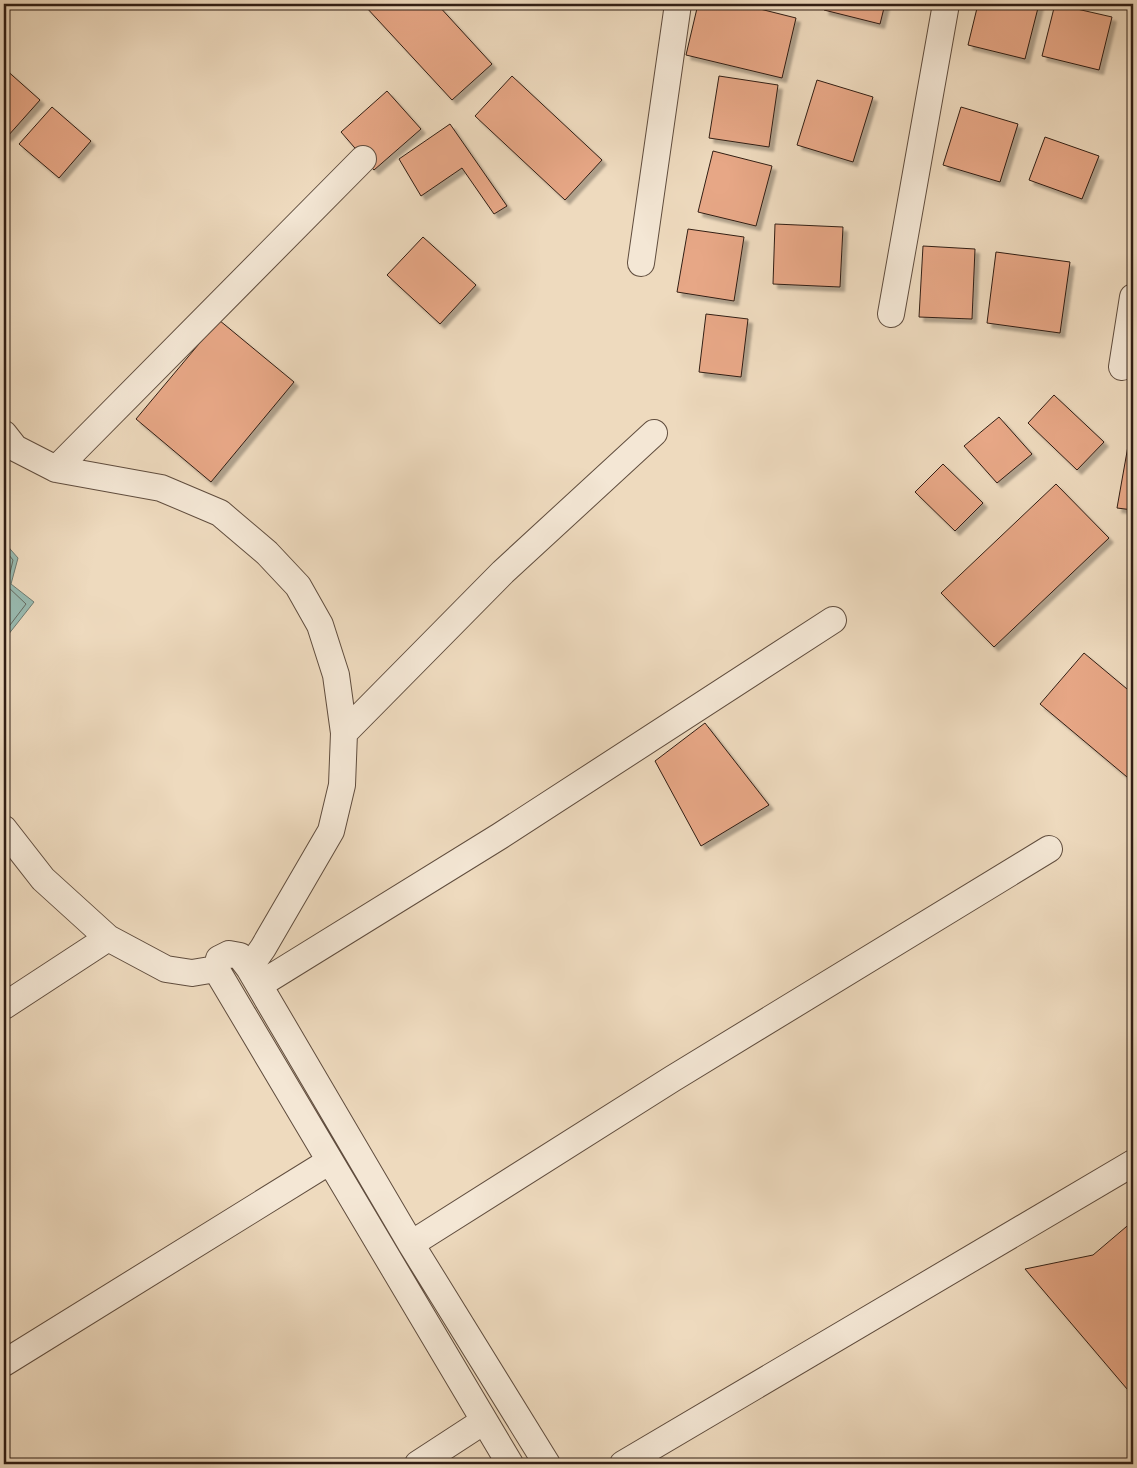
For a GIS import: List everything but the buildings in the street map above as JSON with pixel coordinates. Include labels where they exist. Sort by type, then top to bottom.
[{"type":"street","points":[[641,262],[678,4]]},
{"type":"street","points":[[891,314],[946,4]]},
{"type":"street","points":[[56,469],[363,159]]},
{"type":"street","points":[[1122,367],[1133,297]]},
{"type":"street","points":[[344,733],[503,572],[654,433]]},
{"type":"street","points":[[4,434],[15,448],[56,469],[161,488],[220,513],[267,553],[298,586],[320,625],[336,675],[344,733],[342,785],[331,830],[268,940],[254,977]]},
{"type":"street","points":[[254,977],[500,836],[833,620]]},
{"type":"street","points":[[4,829],[43,879],[108,938],[166,969],[192,973],[216,969]]},
{"type":"street","points":[[411,1244],[672,1079],[1049,849]]},
{"type":"street","points":[[4,1006],[108,938]]},
{"type":"street","points":[[510,1464],[216,969],[219,959],[229,954],[240,956],[254,977],[411,1244],[547,1464]]},
{"type":"street","points":[[4,1363],[330,1161]]},
{"type":"street","points":[[623,1464],[1133,1162]]},
{"type":"street","points":[[418,1464],[484,1421]]},
{"type":"water","points":[[4,542],[18,558],[11,584],[34,602],[4,640]]}]
